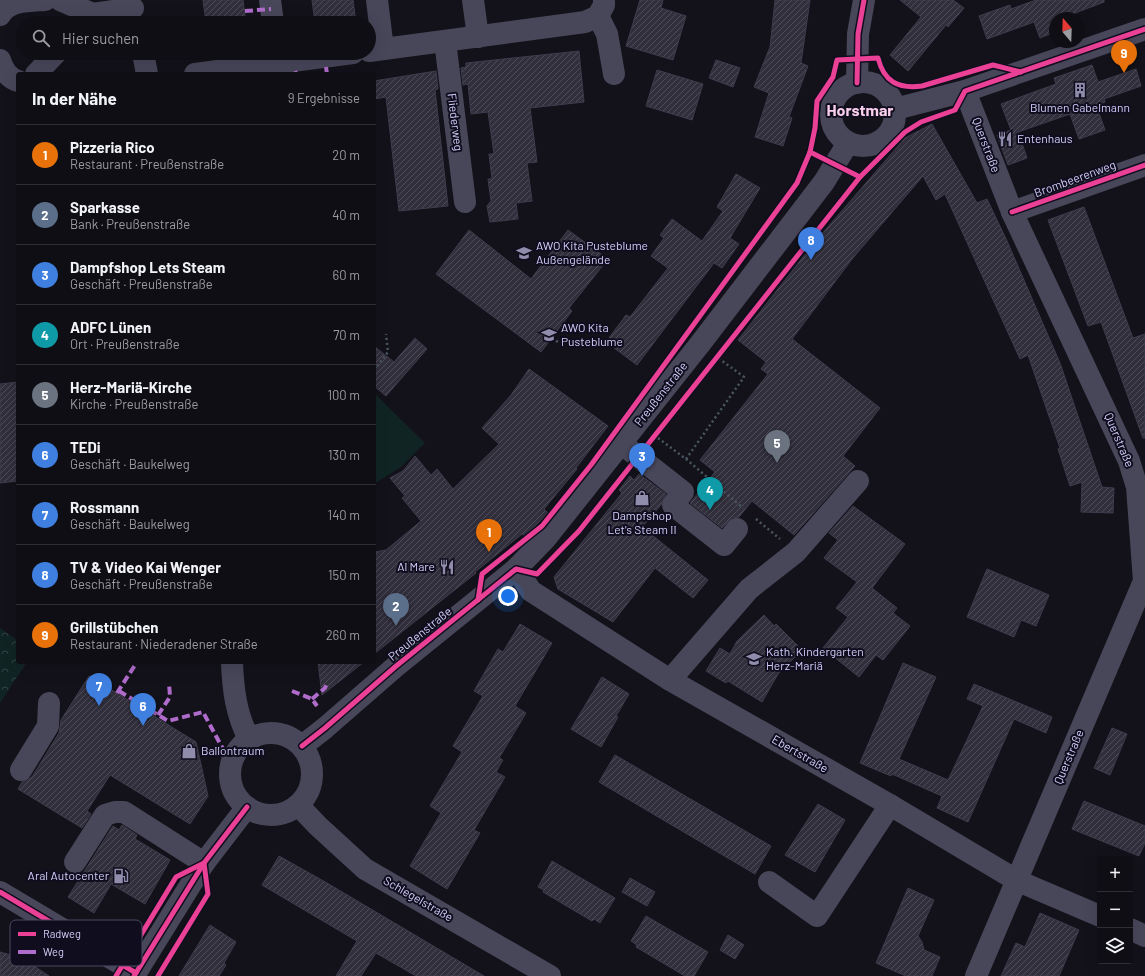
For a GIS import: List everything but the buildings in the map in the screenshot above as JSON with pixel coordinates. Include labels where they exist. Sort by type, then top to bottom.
[{"type":"street","points":[[1,9],[15,2],[45,0]]},
{"type":"street","points":[[60,0],[85,16]]},
{"type":"street","points":[[270,0],[272,16]]},
{"type":"street","points":[[377,0],[376,50],[585,22],[601,8],[608,34],[614,74]]},
{"type":"street","points":[[473,0],[478,37]]},
{"type":"street","points":[[856,83],[858,34],[864,0]]},
{"type":"street","points":[[100,16],[134,10]]},
{"type":"street","points":[[895,109],[965,91],[1145,29]]},
{"type":"street","name":"Fliederweg","points":[[445,41],[465,202]]},
{"type":"street","points":[[0,60],[3,70],[12,79],[16,80]]},
{"type":"street","points":[[38,72],[49,60]]},
{"type":"street","points":[[144,60],[147,72]]},
{"type":"street","points":[[209,72],[299,60]]},
{"type":"street","points":[[856,83],[873,84],[881,88],[888,94],[895,109],[895,121],[890,132],[882,141],[871,146],[859,147],[848,143],[839,136],[833,127],[830,116],[832,105],[837,94],[846,87],[856,83]]},
{"type":"street","name":"Querstraße","points":[[965,91],[1012,212],[1129,461],[1137,487],[1144,581],[1018,881],[976,976]]},
{"type":"street","name":"Preußenstraße","points":[[302,746],[395,667],[516,568],[561,520],[700,344],[824,182],[848,143]]},
{"type":"street","name":"Brombeerenweg","points":[[1012,212],[1145,165]]},
{"type":"street","points":[[622,444],[683,492],[673,505],[724,546],[743,521]]},
{"type":"street","points":[[670,680],[749,589],[796,552],[858,481]]},
{"type":"street","name":"Ebertstraße","points":[[516,568],[532,591],[670,680],[890,805],[1018,881],[1097,915]]},
{"type":"street","points":[[232,664],[237,712],[249,739]]},
{"type":"street","points":[[21,770],[48,726],[49,703]]},
{"type":"street","points":[[276,733],[290,737],[302,746],[309,756],[312,769],[312,782],[307,795],[298,805],[286,812],[273,815],[259,813],[247,807],[238,797],[232,786],[230,772],[236,754],[249,739],[262,734],[276,733]]},
{"type":"street","name":"Schlegelstraße","points":[[298,805],[318,826],[365,869],[550,976]]},
{"type":"street","points":[[769,882],[817,916],[890,805]]},
{"type":"street","points":[[142,963],[204,863],[247,807]]},
{"type":"street","points":[[75,862],[105,815],[115,812],[124,812],[204,863]]},
{"type":"street","points":[[0,892],[46,920]]},
{"type":"street","points":[[1133,930],[1145,936]]},
{"type":"street","points":[[122,966],[135,974]]},
{"type":"path","points":[[562,325],[568,330]]},
{"type":"path","points":[[376,367],[388,352],[386,334]]},
{"type":"path","points":[[552,338],[558,342]]},
{"type":"path","points":[[686,459],[744,377],[700,344]]},
{"type":"path","points":[[638,423],[686,459],[743,521]]},
{"type":"path","points":[[755,518],[796,552]]},
{"type":"green space","points":[[376,395],[425,443],[401,467],[376,483]]},
{"type":"green space","points":[[0,628],[16,640],[16,664],[26,664],[0,703]]},
{"type":"marked path","points":[[245,11],[271,9]]},
{"type":"marked path","points":[[326,67],[327,72]]},
{"type":"marked path","points":[[117,693],[136,664]]},
{"type":"marked path","points":[[158,715],[170,697],[169,683]]},
{"type":"marked path","points":[[312,699],[325,688],[327,683]]},
{"type":"marked path","points":[[119,691],[168,721],[203,712],[223,749]]},
{"type":"marked path","points":[[292,691],[312,699],[317,706]]},
{"type":"cycle path","points":[[857,83],[858,34],[864,0]]},
{"type":"cycle path","points":[[302,746],[395,667],[516,569],[537,574],[579,531],[860,177],[905,132],[921,122],[955,110],[965,91],[1145,29]]},
{"type":"cycle path","points":[[478,600],[482,574],[542,526],[591,465],[797,183],[810,152],[815,128],[817,101],[833,77],[837,60],[878,58],[884,73],[888,78],[899,85],[913,87],[922,86],[993,65],[1021,72]]},
{"type":"cycle path","points":[[810,152],[860,177]]},
{"type":"cycle path","points":[[1012,212],[1145,165]]},
{"type":"cycle path","points":[[142,963],[204,863],[247,807]]},
{"type":"cycle path","points":[[142,933],[176,877],[204,863]]},
{"type":"cycle path","points":[[158,976],[208,894],[204,863]]},
{"type":"cycle path","points":[[0,892],[47,920]]},
{"type":"cycle path","points":[[116,976],[122,966]]},
{"type":"cycle path","points":[[124,966],[136,973]]},
{"type":"cycle path","points":[[134,976],[140,966]]},
{"type":"place","name":"Grillstübchen","points":[[1124,73]]},
{"type":"place","name":"Blumen Gabelmann","points":[[1080,90]]},
{"type":"place","name":"Entenhaus","points":[[1005,139]]},
{"type":"place","name":"AWO Kita Pusteblume Außengelände","points":[[524,253]]},
{"type":"place","name":"TV & Video Kai Wenger","points":[[811,260]]},
{"type":"place","name":"AWO Kita Pusteblume","points":[[549,335]]},
{"type":"place","name":"Herz-Mariä-Kirche","points":[[777,463]]},
{"type":"place","name":"Dampfshop Lets Steam","points":[[642,476]]},
{"type":"place","name":"Dampfshop Let's Steam II","points":[[642,498]]},
{"type":"place","name":"ADFC Lünen","points":[[710,510]]},
{"type":"place","name":"Pizzeria Rico","points":[[489,552]]},
{"type":"place","name":"Al Mare","points":[[447,567]]},
{"type":"place","name":"Sparkasse","points":[[396,626]]},
{"type":"place","name":"Kath. Kindergarten Herz-Mariä","points":[[754,659]]},
{"type":"place","name":"Rossmann","points":[[99,706]]},
{"type":"place","name":"TEDi","points":[[143,726]]},
{"type":"place","name":"Ballontraum","points":[[189,751]]},
{"type":"place","name":"Aral Autocenter","points":[[121,876]]},
{"type":"district","name":"Horstmar","points":[[860,110]]}]
